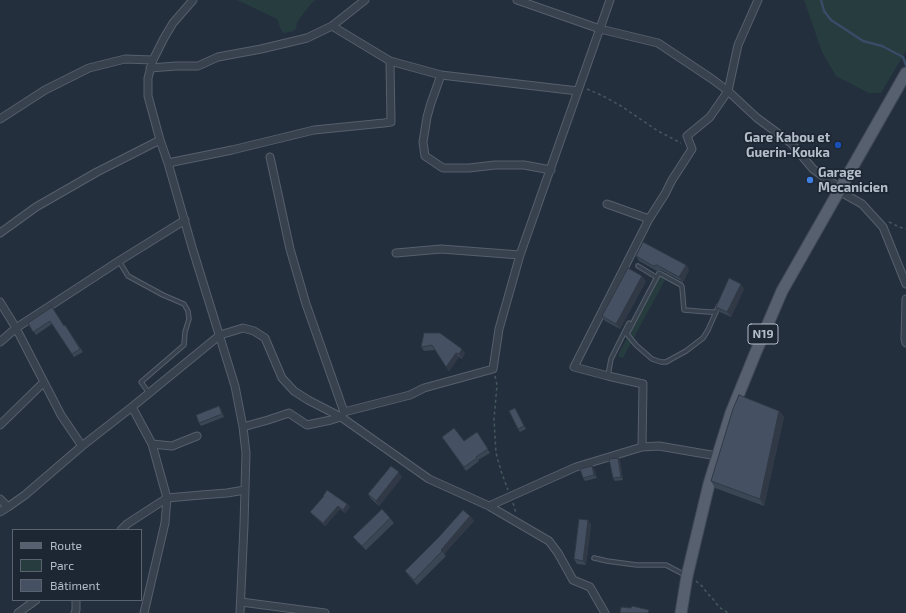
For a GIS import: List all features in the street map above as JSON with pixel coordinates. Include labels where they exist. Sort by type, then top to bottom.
[{"type":"main road","name":"N19","points":[[682,613],[687,576],[709,484],[731,413],[741,388],[782,291],[904,76]]},
{"type":"street","points":[[193,0],[173,23],[153,60],[148,78],[148,96],[192,247],[236,386],[246,453],[240,613]]},
{"type":"street","points":[[150,68],[198,66],[218,57],[261,50],[307,38],[332,26],[365,0]]},
{"type":"street","points":[[517,0],[600,29],[658,43],[712,79],[728,91],[757,118],[791,143],[813,169],[840,190],[862,204],[883,227],[906,284]]},
{"type":"street","points":[[243,427],[289,413],[307,426],[410,395],[424,388],[493,369],[499,329],[520,256],[610,0]]},
{"type":"street","points":[[642,447],[643,384],[574,367],[649,219],[692,149],[687,136],[710,117],[728,91],[738,45],[758,0]]},
{"type":"street","points":[[332,26],[390,61],[441,75],[579,89]]},
{"type":"street","points":[[0,119],[45,90],[89,68],[125,59],[153,60]]},
{"type":"street","points":[[168,163],[232,150],[314,130],[384,124],[391,122],[390,61]]},
{"type":"street","points":[[441,75],[427,117],[423,142],[425,156],[443,168],[524,165],[551,170]]},
{"type":"street","points":[[0,233],[36,207],[97,172],[160,140]]},
{"type":"street","points":[[270,157],[290,249],[306,304],[343,415]]},
{"type":"street","points":[[607,204],[649,219]]},
{"type":"street","points":[[0,342],[16,328],[185,220]]},
{"type":"street","points":[[396,253],[440,249],[520,256]]},
{"type":"street","points":[[906,299],[906,343]]},
{"type":"street","points":[[0,302],[16,328],[60,415],[82,446]]},
{"type":"street","points":[[0,512],[25,495],[82,446],[220,335],[243,328],[254,331],[265,338],[282,378],[294,391],[308,400],[343,415],[429,479],[489,506],[550,541],[573,580],[590,587],[605,613]]},
{"type":"street","points":[[0,425],[43,383]]},
{"type":"street","points":[[132,407],[152,444],[167,498],[165,523],[144,613]]},
{"type":"street","points":[[152,444],[172,446],[197,436]]},
{"type":"street","points":[[489,506],[576,467],[642,447],[659,446],[717,456]]},
{"type":"street","points":[[122,529],[127,524],[167,498],[245,490]]},
{"type":"street","points":[[0,499],[8,507]]},
{"type":"street","points":[[18,613],[35,601]]},
{"type":"street","points":[[75,613],[76,601]]},
{"type":"street","points":[[240,602],[325,613]]},
{"type":"lane","points":[[119,261],[128,276],[163,295],[184,304],[188,311],[189,319],[185,332],[184,345],[141,382],[149,393]]},
{"type":"lane","points":[[638,266],[656,277]]},
{"type":"lane","points":[[608,376],[611,359],[659,273],[681,285],[683,290],[684,310],[716,312]]},
{"type":"lane","points":[[625,333],[652,359],[666,362],[686,351],[703,338],[719,304]]},
{"type":"lane","points":[[625,333],[629,323]]},
{"type":"lane","points":[[594,558],[637,565],[666,565],[687,576]]},
{"type":"path","points":[[579,89],[603,96],[621,106],[658,131],[692,149]]},
{"type":"path","points":[[493,369],[497,384],[494,419],[496,453],[520,524]]},
{"type":"path","points":[[687,576],[703,587],[706,593],[719,607],[728,613]]},
{"type":"green space","points":[[237,0],[315,0],[297,22],[296,29],[283,33],[277,19]]},
{"type":"green space","points":[[804,0],[906,0],[906,51],[881,93],[869,93],[836,76],[822,52]]},
{"type":"green space","points":[[659,276],[666,278],[623,358],[619,357],[618,355]]},
{"type":"building","points":[[643,242],[686,265],[679,277],[657,265],[653,266],[636,256]]},
{"type":"building","points":[[628,268],[642,276],[616,324],[602,316]]},
{"type":"building","points":[[729,278],[741,284],[727,312],[716,307]]},
{"type":"building","points":[[52,307],[80,349],[72,354],[50,321],[33,332],[28,323]]},
{"type":"building","points":[[424,333],[440,333],[462,349],[459,354],[456,353],[446,367],[432,345],[421,347]]},
{"type":"building","points":[[739,395],[779,411],[760,499],[711,481],[733,409]]},
{"type":"building","points":[[219,406],[222,414],[199,423],[196,415]]},
{"type":"building","points":[[515,408],[524,426],[518,429],[509,411]]},
{"type":"building","points":[[454,428],[464,441],[477,432],[488,449],[464,467],[442,437]]},
{"type":"building","points":[[618,458],[621,477],[613,478],[609,459]]},
{"type":"building","points":[[391,466],[399,472],[376,501],[368,494]]},
{"type":"building","points":[[592,466],[594,475],[583,478],[580,469]]},
{"type":"building","points":[[327,490],[347,504],[343,510],[338,506],[323,523],[310,512],[324,496]]},
{"type":"building","points":[[382,509],[390,518],[362,546],[353,537]]},
{"type":"building","points":[[463,510],[470,516],[441,550],[442,551],[414,580],[405,571]]},
{"type":"building","points":[[579,519],[588,520],[583,561],[574,559]]},
{"type":"building","points":[[632,606],[649,610],[648,613],[620,613],[621,607],[631,608]]},
{"type":"waterway","points":[[821,0],[824,11],[831,20],[863,41],[882,46],[903,57],[906,65]]},
{"type":"place","name":"Gare Kabou et Guerin-Kouka","points":[[838,145]]},
{"type":"place","name":"Garage Mecanicien","points":[[810,180]]}]
